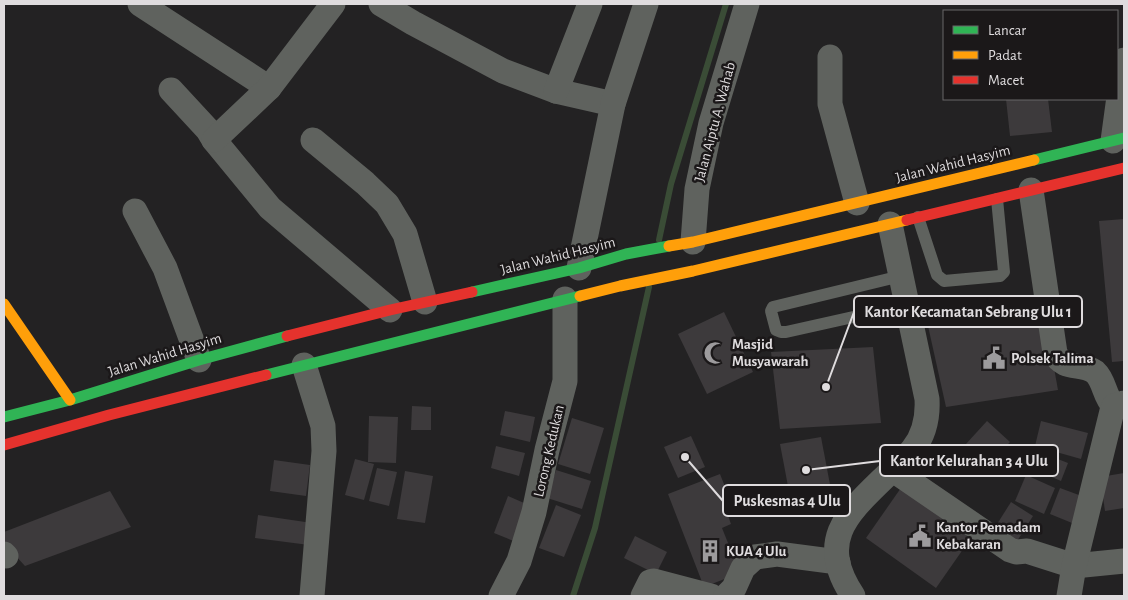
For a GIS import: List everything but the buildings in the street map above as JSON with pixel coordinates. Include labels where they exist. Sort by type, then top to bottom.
[{"type":"main road","name":"Jalan Wahid Hasyim","points":[[4,417],[70,400],[199,360],[390,310],[580,268],[626,254],[690,242],[1118,140]]},
{"type":"main road","points":[[4,445],[109,415],[620,286],[693,271],[1124,168]]},
{"type":"main road","points":[[4,304],[70,400]]},
{"type":"street","points":[[140,4],[269,88]]},
{"type":"street","points":[[214,140],[269,88],[334,4]]},
{"type":"street","points":[[381,4],[413,24],[503,71],[556,91],[614,104]]},
{"type":"street","points":[[556,91],[590,4]]},
{"type":"street","points":[[580,268],[614,104],[646,4]]},
{"type":"street","name":"Jalan Aiptu A. Wahab","points":[[690,242],[697,189],[711,123],[747,4]]},
{"type":"street","points":[[830,57],[830,104],[857,202]]},
{"type":"street","points":[[1118,140],[1124,60]]},
{"type":"street","points":[[170,90],[208,130],[214,140],[270,208],[390,310]]},
{"type":"street","points":[[313,140],[387,204],[405,234],[425,302]]},
{"type":"street","points":[[1031,190],[1055,353],[1062,362],[1095,372],[1104,386],[1110,403],[1119,405],[1074,566],[1069,596]]},
{"type":"street","points":[[135,212],[165,268],[199,360]]},
{"type":"street","points":[[853,596],[847,588],[838,567],[836,549],[838,534],[857,505],[913,450],[922,436],[928,408],[890,224]]},
{"type":"street","name":"Lorong Kedukan","points":[[501,596],[519,561],[534,512],[547,450],[566,381],[565,300]]},
{"type":"street","points":[[304,365],[323,426],[324,451],[312,596]]},
{"type":"street","points":[[893,470],[1010,550],[1016,552],[1027,551],[1074,566],[1124,561]]},
{"type":"street","points":[[726,596],[734,588],[742,568],[755,557],[777,554],[838,562]]},
{"type":"street","points":[[643,596],[650,582],[654,581],[711,596]]},
{"type":"lane","points":[[918,217],[940,279],[944,281],[1000,276],[1004,272],[997,199]]},
{"type":"lane","points":[[901,276],[773,307],[771,311],[776,330],[786,332],[907,305]]},
{"type":"waterway","points":[[659,240],[671,184],[726,4]]},
{"type":"waterway","points":[[573,596],[595,528],[649,287]]},
{"type":"traffic: fast","points":[[1034,160],[1124,138]]},
{"type":"traffic: fast","points":[[472,292],[579,268],[626,254],[669,246]]},
{"type":"traffic: fast","points":[[266,375],[580,296]]},
{"type":"traffic: fast","points":[[4,417],[70,400],[199,360],[287,336]]},
{"type":"traffic: slow","points":[[669,246],[693,242],[1034,160]]},
{"type":"traffic: slow","points":[[580,296],[907,220]]},
{"type":"traffic: slow","points":[[4,304],[70,400]]},
{"type":"traffic: jam","points":[[907,220],[1124,168]]},
{"type":"traffic: jam","points":[[287,336],[472,292]]},
{"type":"traffic: jam","points":[[4,445],[109,415],[266,375]]},
{"type":"place","name":"Masjid Musyawarah","points":[[715,353]]},
{"type":"place","name":"Polsek Talima","points":[[994,358]]},
{"type":"place","name":"Kantor Kecamatan Sebrang Ulu 1","points":[[826,387]]},
{"type":"place","name":"Puskesmas 4 Ulu","points":[[685,457]]},
{"type":"place","name":"Kantor Kelurahan 3 4 Ulu","points":[[806,470]]},
{"type":"place","name":"Kantor Pemadam Kebakaran","points":[[920,536]]},
{"type":"place","name":"KUA 4 Ulu","points":[[710,551]]}]
